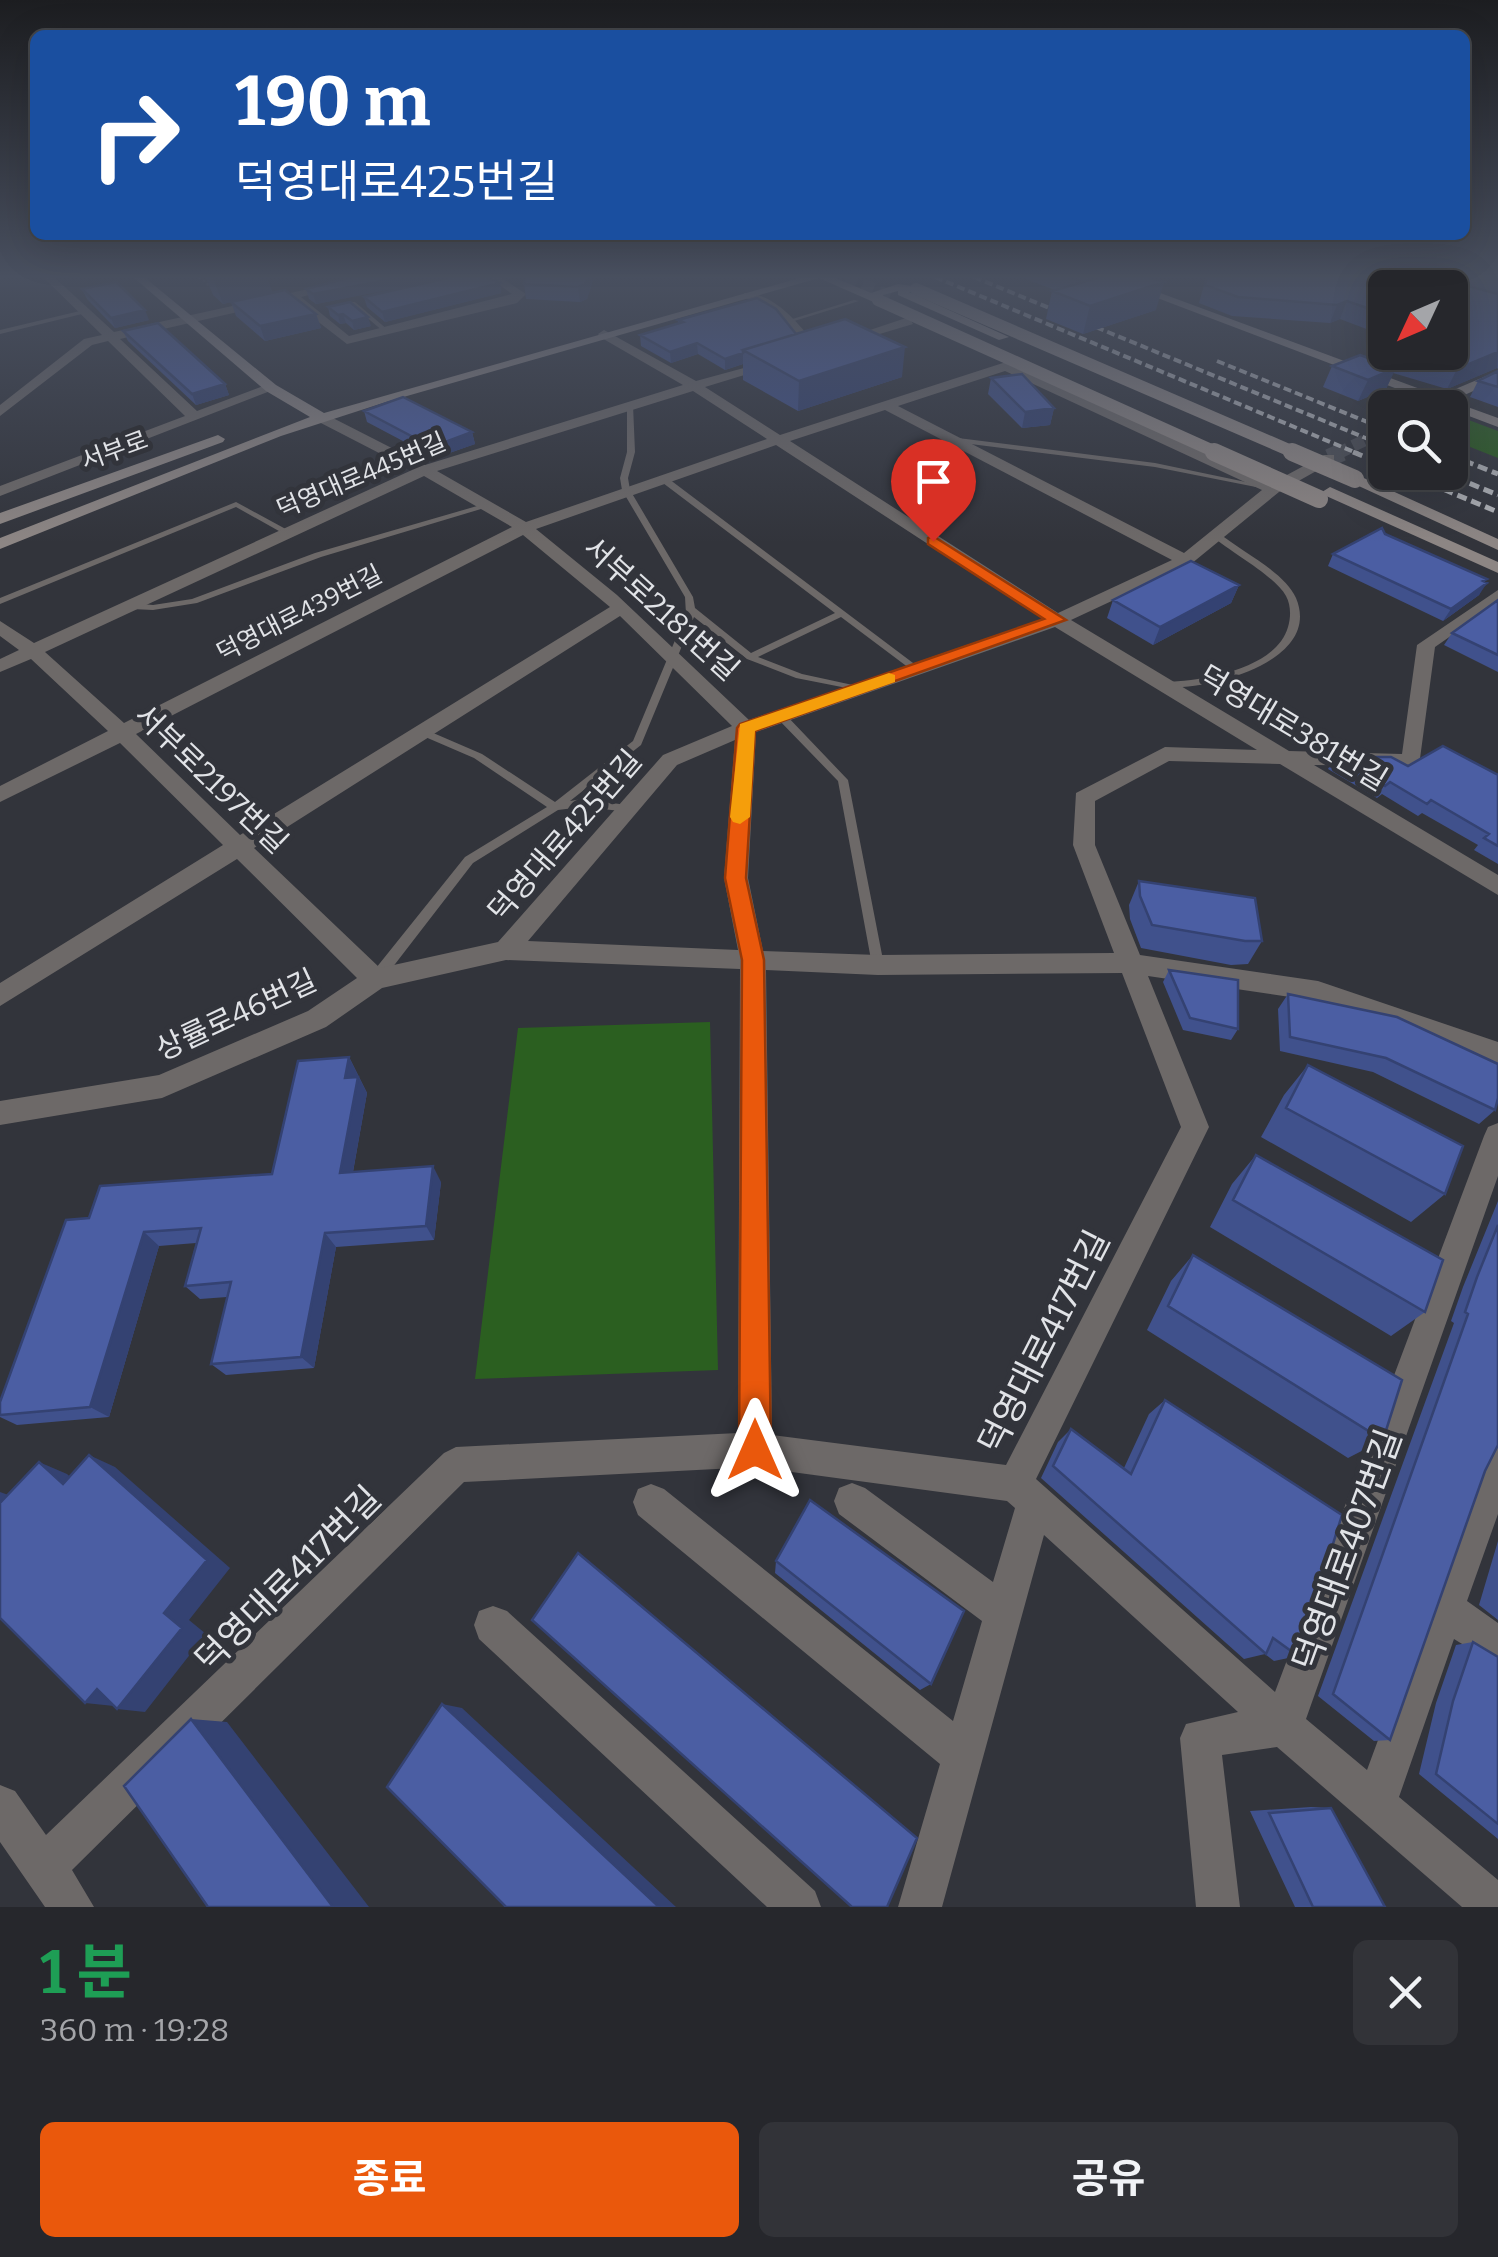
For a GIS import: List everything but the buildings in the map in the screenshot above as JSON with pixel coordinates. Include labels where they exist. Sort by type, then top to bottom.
[{"type":"street","points":[[0,412],[58,366]]},
{"type":"street","points":[[141,366],[194,416]]},
{"type":"street","points":[[245,366],[270,388],[313,413]]},
{"type":"street","name":"서부로","points":[[0,519],[313,413],[486,366]]},
{"type":"street","name":"덕영대로381번길","points":[[660,366],[1057,620],[1498,886]]},
{"type":"street","name":"덕영대로445번길","points":[[0,666],[426,470],[758,366]]},
{"type":"street","name":"덕영대로439번길","points":[[0,795],[524,528],[626,490],[1006,366],[1273,488]]},
{"type":"street","points":[[1058,366],[1337,489],[1470,532],[1498,545]]},
{"type":"street","points":[[1059,366],[1337,489]]},
{"type":"street","points":[[1059,366],[1337,489],[1498,568]]},
{"type":"street","points":[[1340,366],[1399,390]]},
{"type":"street","points":[[1464,390],[1498,375]]},
{"type":"street","name":"서부로","points":[[0,544],[378,383]]},
{"type":"street","points":[[0,491],[270,388]]},
{"type":"street","points":[[884,404],[1185,560]]},
{"type":"street","name":"서부로2181번길","points":[[313,413],[426,470],[524,528],[620,608],[746,728]]},
{"type":"street","points":[[1468,414],[1498,423]]},
{"type":"street","name":"덕영대로425번길","points":[[375,978],[506,950],[670,760],[746,728],[1057,620],[1185,560],[1273,488],[1329,458]]},
{"type":"street","points":[[1386,538],[1486,585]]},
{"type":"street","name":"덕영대로417번길","points":[[44,1867],[456,1465],[755,1450],[1025,1493],[1195,1128],[1084,846],[1084,798],[1165,754],[1412,762],[1426,645],[1486,585]]},
{"type":"street","points":[[0,996],[620,608]]},
{"type":"street","name":"서부로2197번길","points":[[0,627],[33,651],[120,731],[375,978]]},
{"type":"street","points":[[746,728],[736,878],[753,960],[755,1450]]},
{"type":"street","points":[[506,950],[878,965],[1130,962],[1318,991],[1498,1054]]},
{"type":"street","name":"상률로46번길","points":[[0,1113],[162,1086],[317,1019],[375,978]]},
{"type":"street","name":"덕영대로407번길","points":[[1283,1726],[1498,1136]]},
{"type":"street","points":[[1376,1805],[1498,1464]]},
{"type":"street","points":[[920,1907],[1004,1613],[1025,1493]]},
{"type":"street","points":[[1025,1493],[1283,1726],[1496,1907]]},
{"type":"street","points":[[852,1501],[1004,1613]]},
{"type":"street","points":[[651,1502],[963,1756]]},
{"type":"street","points":[[1446,1609],[1498,1646]]},
{"type":"street","points":[[493,1624],[799,1907]]},
{"type":"street","points":[[1218,1907],[1200,1738],[1283,1726]]},
{"type":"street","points":[[0,1806],[72,1907]]},
{"type":"lane","points":[[375,978],[470,860],[555,807],[637,743],[690,609],[689,597],[626,490],[624,478],[632,452],[630,405]]},
{"type":"lane","points":[[950,439],[1155,465],[1273,488]]},
{"type":"lane","points":[[662,478],[916,669]]},
{"type":"lane","points":[[0,601],[236,504],[289,533]]},
{"type":"lane","points":[[132,606],[151,609],[193,601],[312,557],[487,506]]},
{"type":"lane","points":[[1164,684],[1178,685],[1250,669],[1281,648],[1293,634],[1295,615],[1290,593],[1216,535]]},
{"type":"lane","points":[[690,609],[750,657],[799,676],[859,689]]},
{"type":"lane","points":[[750,657],[842,613]]},
{"type":"lane","points":[[781,716],[843,780],[878,965]]},
{"type":"lane","points":[[420,732],[478,756],[555,807],[582,803],[627,810]]},
{"type":"green space","points":[[1468,420],[1498,431],[1498,458],[1468,446]]},
{"type":"green space","points":[[710,1022],[718,1370],[475,1379],[518,1028]]},
{"type":"tunnel","points":[[1337,454],[1368,438]]},
{"type":"tunnel","points":[[1329,458],[1342,452]]},
{"type":"railway","points":[[1148,366],[1359,454]]},
{"type":"railway","points":[[1190,366],[1368,439]]},
{"type":"railway","points":[[1229,366],[1368,422]]},
{"type":"railway","points":[[1353,452],[1368,458]]},
{"type":"railway","points":[[1468,462],[1498,474]]},
{"type":"railway","points":[[1468,483],[1498,495]]},
{"type":"railway","points":[[1445,490],[1498,512]]},
{"type":"slow traffic","points":[[740,817],[746,728],[889,679]]},
{"type":"route","points":[[755,1450],[753,960],[736,878],[746,728],[1057,620],[933,541]]}]
